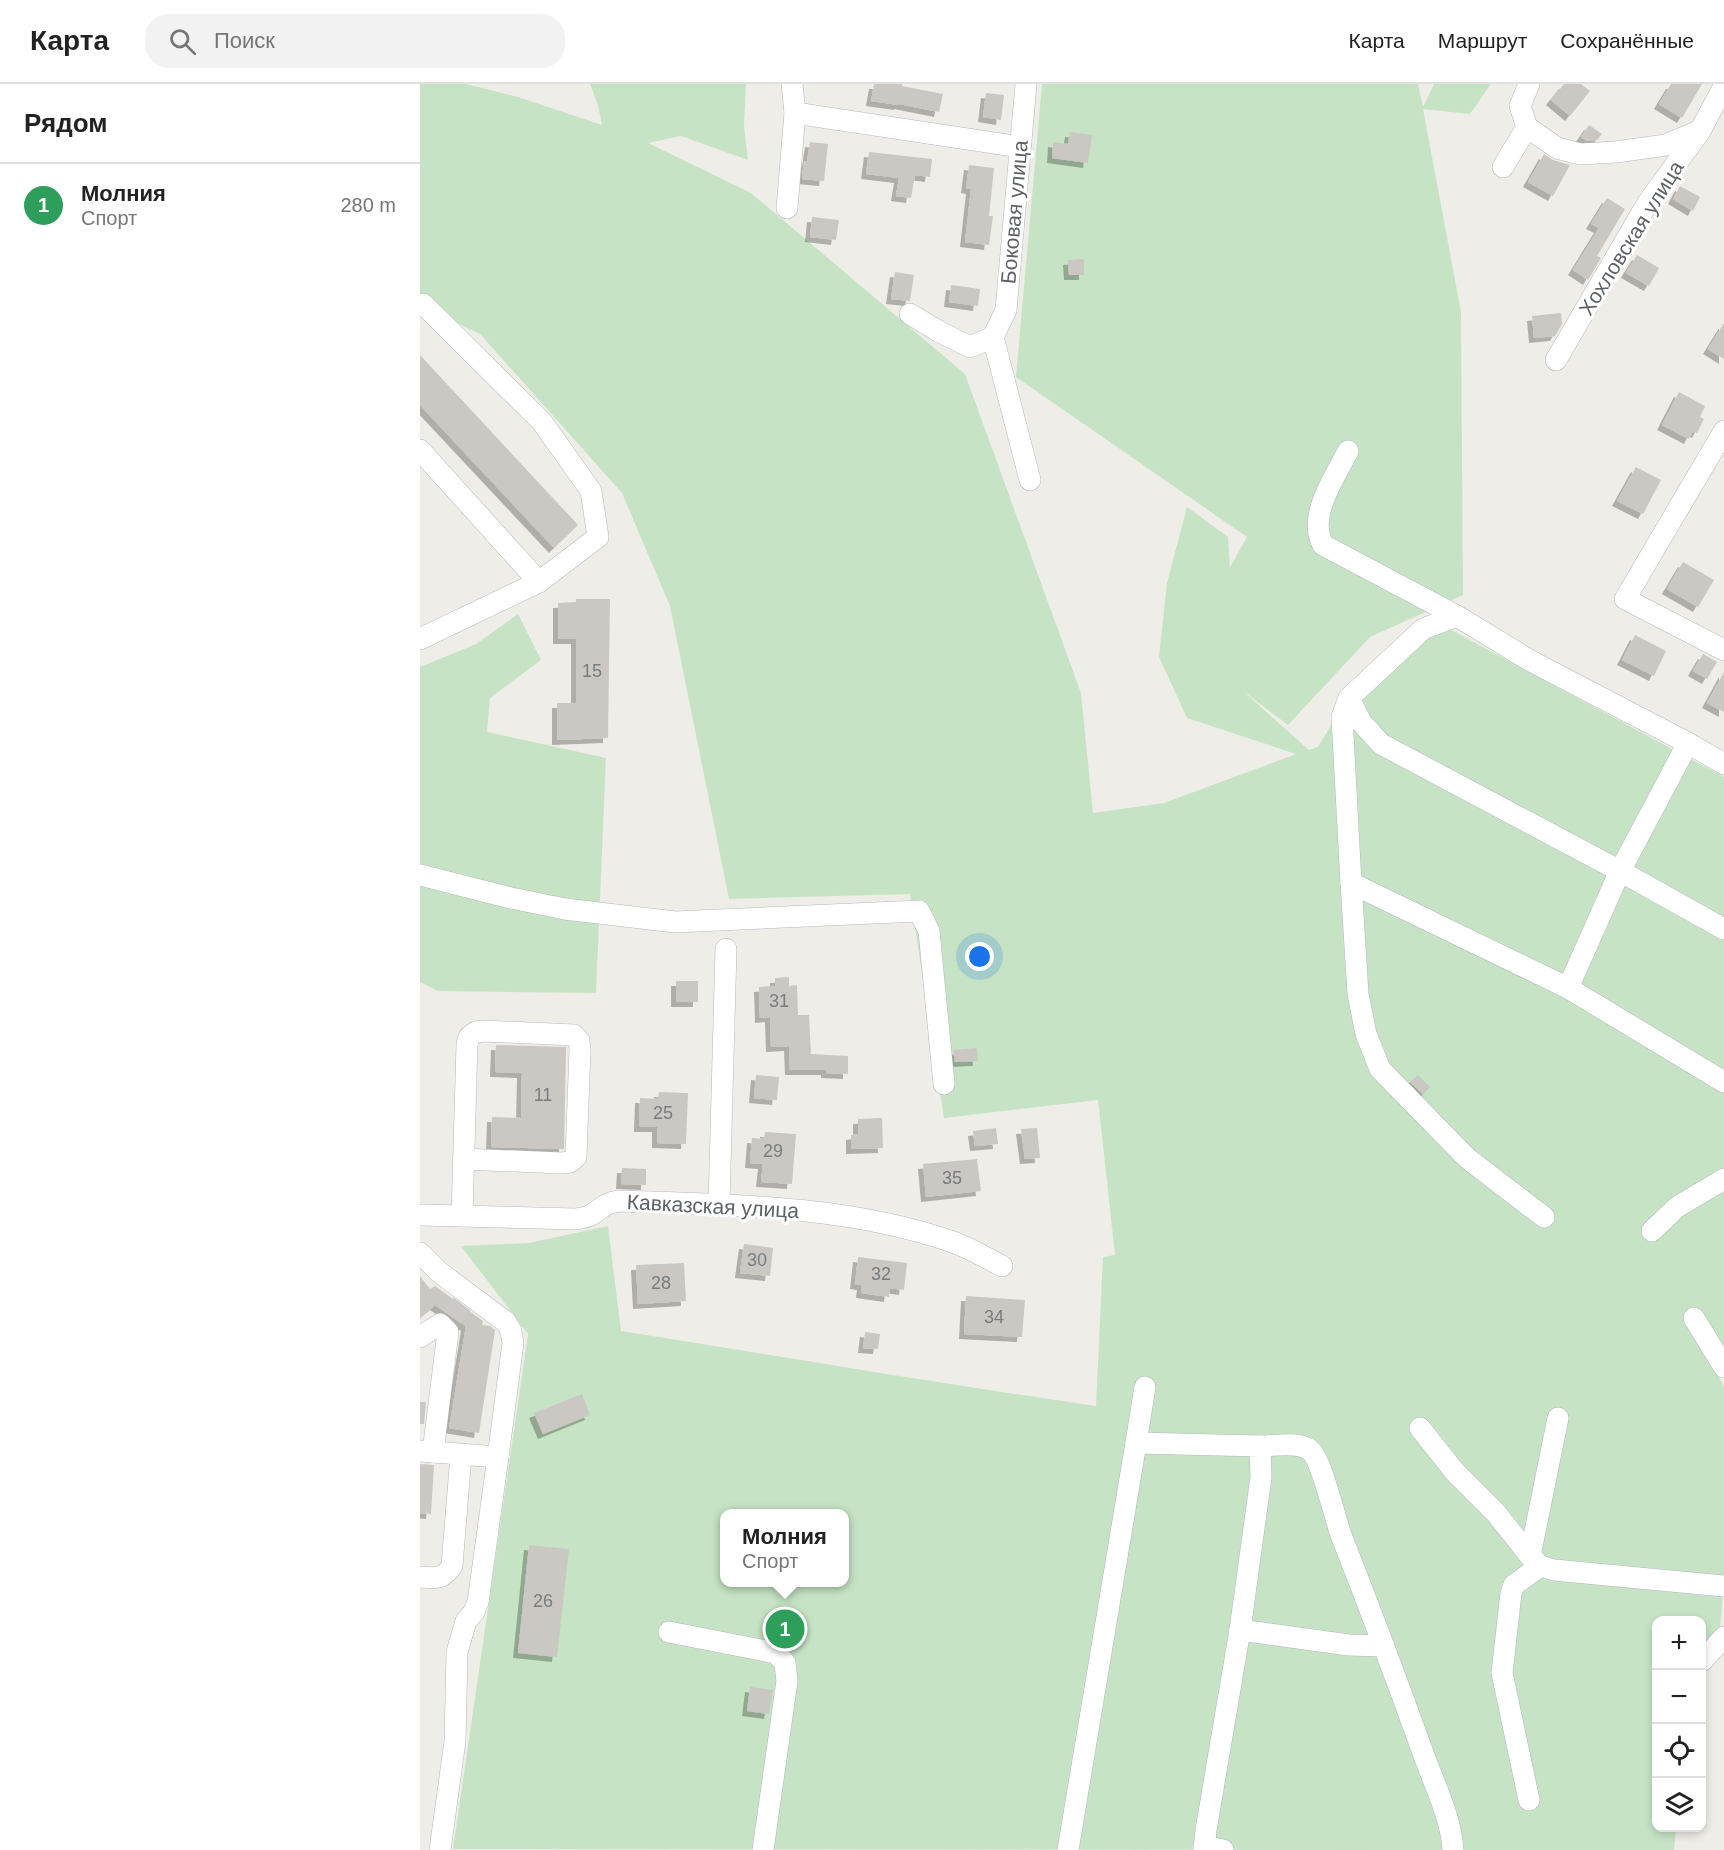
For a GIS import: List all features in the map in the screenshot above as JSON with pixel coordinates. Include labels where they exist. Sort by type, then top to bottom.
[{"type":"street","points":[[787,208],[795,113],[792,84]]},
{"type":"street","name":"Боковая улица","points":[[993,337],[1006,310],[1026,84]]},
{"type":"street","points":[[1529,84],[1520,106],[1527,127],[1557,148],[1580,154],[1616,152],[1666,145],[1700,130]]},
{"type":"street","name":"Хохловская улица","points":[[1556,360],[1647,204],[1700,130],[1724,86]]},
{"type":"street","points":[[795,113],[1020,147]]},
{"type":"street","points":[[1503,167],[1527,127]]},
{"type":"street","points":[[420,639],[539,582],[598,537],[591,491],[542,422],[423,304]]},
{"type":"street","points":[[910,314],[970,347],[993,337],[1030,480]]},
{"type":"street","points":[[1724,431],[1625,599],[1724,650]]},
{"type":"street","points":[[420,450],[539,582]]},
{"type":"street","points":[[1348,451],[1319,510],[1317,528],[1323,545],[1457,616],[1529,660],[1724,764]]},
{"type":"street","points":[[1457,616],[1423,629],[1349,698],[1342,717],[1358,994],[1366,1034],[1380,1069],[1467,1158],[1544,1216]]},
{"type":"street","points":[[1349,698],[1361,722],[1381,744],[1724,929]]},
{"type":"street","points":[[1568,988],[1620,871],[1688,743]]},
{"type":"street","points":[[420,874],[511,898],[565,909],[675,922],[919,911],[929,931],[944,1084]]},
{"type":"street","points":[[1352,883],[1568,988],[1724,1082]]},
{"type":"street","points":[[719,1204],[726,949]]},
{"type":"street","points":[[462,1216],[467,1044],[469,1037],[476,1032],[483,1031],[574,1035],[579,1041],[580,1049],[576,1157],[570,1162],[562,1163],[464,1159]]},
{"type":"street","points":[[1652,1231],[1677,1207],[1724,1179]]},
{"type":"street","name":"Кавказская улица","points":[[420,1215],[575,1219],[590,1216],[601,1206],[619,1201],[719,1204],[845,1215],[898,1226],[955,1243],[1002,1266]]},
{"type":"street","points":[[420,1253],[439,1272],[457,1311],[448,1335],[426,1452],[498,1457]]},
{"type":"street","points":[[420,1337],[437,1324],[442,1324],[457,1311]]},
{"type":"street","points":[[440,1850],[455,1741],[457,1652],[466,1622],[478,1602],[513,1343],[511,1331],[506,1322],[457,1311]]},
{"type":"street","points":[[1694,1317],[1724,1367]]},
{"type":"street","points":[[1068,1850],[1145,1388]]},
{"type":"street","points":[[1529,1800],[1502,1673],[1511,1593],[1514,1585],[1535,1561],[1557,1418]]},
{"type":"street","points":[[1420,1428],[1455,1472],[1496,1513],[1535,1561],[1554,1570],[1724,1586]]},
{"type":"street","points":[[1136,1443],[1299,1445],[1310,1450],[1319,1462],[1334,1517],[1442,1806],[1452,1838],[1453,1850]]},
{"type":"street","points":[[1211,1849],[1206,1830],[1240,1630],[1261,1477],[1260,1446]]},
{"type":"street","points":[[420,1577],[438,1578],[446,1574],[452,1566],[461,1455]]},
{"type":"street","points":[[1240,1630],[1349,1645],[1384,1646]]},
{"type":"street","points":[[669,1632],[776,1653],[785,1663],[787,1681],[763,1850]]},
{"type":"street","points":[[1706,1656],[1724,1637]]},
{"type":"green space","points":[[420,84],[466,84],[518,97],[602,125],[590,84],[746,84],[744,126],[748,160],[681,136],[648,143],[751,193],[965,374],[1081,693],[1093,813],[1164,803],[1296,754],[1187,718],[1159,657],[1167,583],[1187,507],[1228,537],[1230,567],[1247,537],[1016,377],[1042,84],[1418,84],[1423,107],[1434,84],[1491,84],[1470,114],[1423,109],[1461,312],[1463,595],[1370,637],[1288,725],[1243,691],[1309,750],[1318,747],[1344,704],[1440,624],[1724,777],[1724,1371],[1718,1375],[1724,1387],[1724,1579],[1720,1628],[1706,1647],[1706,1616],[1652,1616],[1652,1832],[1676,1832],[1674,1850],[453,1849],[528,1334],[461,1246],[529,1243],[608,1226],[621,1331],[1096,1406],[1103,1257],[1115,1255],[1098,1100],[944,1118],[910,894],[729,899],[670,606],[622,493],[480,334],[420,306]]},
{"type":"green space","points":[[518,614],[541,660],[490,698],[487,732],[606,758],[596,993],[438,991],[420,982],[420,667],[476,644]]},
{"type":"building","points":[[874,84],[902,84],[902,86],[943,94],[939,112],[871,101]]},
{"type":"building","points":[[1564,84],[1581,84],[1590,91],[1570,116],[1551,100]]},
{"type":"building","points":[[1671,84],[1702,84],[1682,118],[1659,104]]},
{"type":"building","points":[[986,93],[1004,95],[1001,120],[983,117]]},
{"type":"building","points":[[1589,125],[1602,134],[1597,140],[1587,141],[1581,137]]},
{"type":"building","points":[[1070,132],[1092,135],[1088,163],[1052,158],[1053,142],[1068,144]]},
{"type":"building","points":[[810,142],[828,144],[824,181],[802,179],[804,161],[807,162]]},
{"type":"building","points":[[869,152],[932,159],[930,177],[915,175],[911,198],[896,196],[899,178],[866,174]]},
{"type":"building","points":[[1544,154],[1553,160],[1570,165],[1553,196],[1528,182]]},
{"type":"building","points":[[969,165],[994,168],[989,216],[993,216],[989,245],[965,242],[971,189],[966,188]]},
{"type":"building","points":[[1680,186],[1700,197],[1693,211],[1673,199]]},
{"type":"building","points":[[1607,198],[1625,209],[1597,256],[1601,258],[1588,280],[1573,270],[1599,228],[1591,224]]},
{"type":"building","points":[[812,217],[839,220],[836,240],[810,237]]},
{"type":"building","points":[[1637,255],[1659,268],[1649,286],[1626,273]]},
{"type":"building","points":[[1084,259],[1084,275],[1069,275],[1068,260]]},
{"type":"building","points":[[895,272],[914,275],[910,301],[891,299]]},
{"type":"building","points":[[951,285],[980,289],[978,306],[949,302]]},
{"type":"building","points":[[1561,313],[1562,324],[1555,336],[1534,338],[1532,316]]},
{"type":"building","points":[[1724,323],[1724,359],[1708,349]]},
{"type":"building","points":[[420,355],[578,525],[554,548],[420,405]]},
{"type":"building","points":[[1679,392],[1705,406],[1700,417],[1704,419],[1697,433],[1693,431],[1689,439],[1662,425]]},
{"type":"building","points":[[1636,467],[1661,480],[1643,514],[1617,501]]},
{"type":"building","points":[[1683,562],[1714,580],[1698,607],[1667,589]]},
{"type":"building","points":[[576,599],[610,599],[608,738],[557,740],[557,703],[576,703],[576,639],[558,639],[558,603],[576,602]]},
{"type":"building","points":[[1635,635],[1666,651],[1654,676],[1622,660]]},
{"type":"building","points":[[1703,654],[1717,662],[1707,679],[1693,671]]},
{"type":"building","points":[[1724,672],[1724,712],[1707,703]]},
{"type":"building","points":[[789,977],[789,986],[797,985],[798,1015],[809,1015],[811,1054],[848,1056],[848,1074],[826,1073],[826,1070],[790,1070],[789,1046],[771,1047],[770,1017],[760,1018],[759,987],[775,986],[775,978]]},
{"type":"building","points":[[676,981],[698,981],[698,1002],[676,1002]]},
{"type":"building","points":[[496,1045],[566,1047],[564,1149],[491,1147],[492,1117],[521,1118],[522,1073],[495,1072]]},
{"type":"building","points":[[977,1048],[978,1061],[955,1062],[953,1050]]},
{"type":"building","points":[[756,1075],[779,1077],[777,1100],[754,1098]]},
{"type":"building","points":[[1418,1075],[1430,1087],[1423,1095],[1410,1082]]},
{"type":"building","points":[[659,1092],[688,1093],[686,1144],[657,1143],[657,1127],[639,1127],[640,1098],[658,1099]]},
{"type":"building","points":[[882,1118],[883,1148],[851,1149],[851,1135],[858,1134],[858,1119]]},
{"type":"building","points":[[996,1128],[998,1144],[975,1146],[973,1131]]},
{"type":"building","points":[[1037,1128],[1040,1158],[1025,1159],[1021,1129]]},
{"type":"building","points":[[765,1132],[796,1134],[792,1184],[761,1182],[763,1164],[750,1163],[752,1138],[764,1139]]},
{"type":"building","points":[[977,1159],[981,1191],[926,1197],[923,1164]]},
{"type":"building","points":[[622,1168],[646,1169],[646,1185],[621,1184]]},
{"type":"building","points":[[744,1244],[773,1248],[770,1276],[740,1273]]},
{"type":"building","points":[[858,1257],[907,1263],[904,1290],[890,1288],[889,1297],[861,1293],[862,1285],[855,1284]]},
{"type":"building","points":[[684,1263],[686,1301],[638,1304],[636,1265]]},
{"type":"building","points":[[420,1276],[430,1289],[435,1286],[483,1321],[482,1325],[490,1326],[495,1330],[479,1433],[449,1428],[466,1326],[435,1305],[420,1317]]},
{"type":"building","points":[[966,1296],[1025,1300],[1022,1337],[964,1334]]},
{"type":"building","points":[[865,1332],[880,1334],[878,1349],[863,1348]]},
{"type":"building","points":[[582,1394],[590,1415],[543,1434],[534,1413]]},
{"type":"building","points":[[420,1402],[426,1402],[424,1424],[420,1424]]},
{"type":"building","points":[[420,1464],[434,1465],[431,1514],[420,1513]]},
{"type":"building","points":[[529,1545],[569,1549],[557,1657],[518,1653]]},
{"type":"building","points":[[750,1687],[773,1690],[769,1714],[747,1711]]},
{"type":"tunnel","points":[[452,1317],[462,1304]]},
{"type":"place","name":"Молния","points":[[785,1629]]}]
